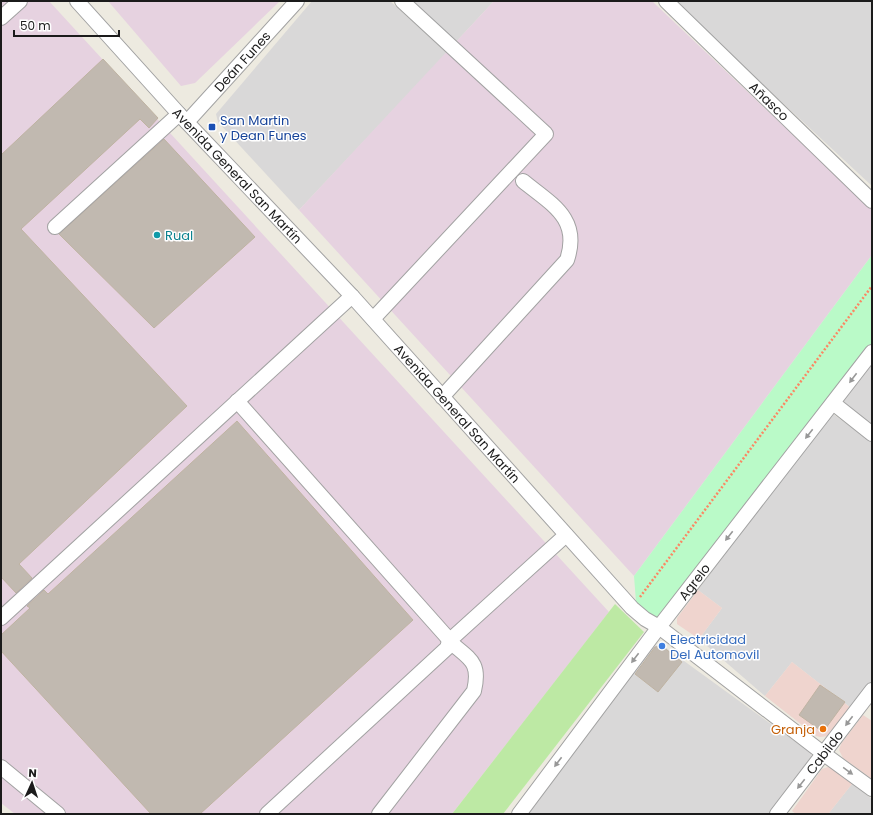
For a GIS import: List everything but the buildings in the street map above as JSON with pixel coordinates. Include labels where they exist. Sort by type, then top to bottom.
[{"type":"street","points":[[1,18],[20,1]]},
{"type":"street","name":"Avenida General San Martín","points":[[77,1],[183,118],[352,296],[632,608],[872,789]]},
{"type":"street","name":"Deán Funes","points":[[55,226],[183,118],[297,1]]},
{"type":"street","points":[[373,319],[546,134],[402,1]]},
{"type":"street","name":"Añasco","points":[[666,1],[872,201]]},
{"type":"street","points":[[442,397],[567,260],[570,251],[570,237],[567,222],[562,213],[523,180]]},
{"type":"street","points":[[1,618],[352,296]]},
{"type":"street","name":"Agrelo","points":[[519,814],[659,627],[872,352]]},
{"type":"street","points":[[237,401],[441,630],[449,641],[474,664],[477,679],[474,691],[379,814]]},
{"type":"street","points":[[833,403],[872,434]]},
{"type":"street","points":[[267,814],[447,648],[449,641],[566,535]]},
{"type":"street","name":"Cabildo","points":[[777,814],[872,690]]},
{"type":"street","points":[[1,767],[58,814]]},
{"type":"path","points":[[636,602],[872,286]]},
{"type":"shaded area","points":[[1,1],[49,1],[609,612],[452,814],[15,814],[1,803]]},
{"type":"shaded area","points":[[108,1],[280,1],[195,83],[181,86]]},
{"type":"shaded area","points":[[312,1],[390,1],[447,53],[299,210],[218,122],[216,114]]},
{"type":"shaded area","points":[[411,1],[494,1],[455,43]]},
{"type":"shaded area","points":[[494,1],[652,1],[872,210],[872,255],[634,576],[299,210]]},
{"type":"shaded area","points":[[673,1],[872,1],[872,186]]},
{"type":"shaded area","points":[[872,358],[872,425],[845,404],[843,399]]},
{"type":"shaded area","points":[[833,414],[872,442],[872,680],[851,708],[792,662],[765,696],[699,639],[722,608],[698,590],[824,419]]},
{"type":"shaded area","points":[[698,590],[722,608],[699,639],[677,624],[677,618]]},
{"type":"shaded area","points":[[662,645],[811,753],[812,758],[770,814],[523,814],[652,646]]},
{"type":"shaded area","points":[[792,662],[851,708],[829,736],[816,736],[765,696]]},
{"type":"shaded area","points":[[863,715],[872,721],[872,779],[843,758],[839,750],[841,744]]},
{"type":"shaded area","points":[[828,767],[833,769],[852,784],[829,813],[830,814],[796,814],[792,811],[822,769]]},
{"type":"shaded area","points":[[852,784],[872,799],[872,814],[830,814],[829,813]]},
{"type":"green space","points":[[872,255],[872,344],[667,613],[661,618],[653,617],[636,602],[634,576]]},
{"type":"green space","points":[[615,604],[644,632],[503,814],[452,814]]},
{"type":"place","name":"San Martin y Dean Funes","points":[[212,127]]},
{"type":"place","name":"Rual","points":[[157,235]]},
{"type":"place","name":"Electricidad Del Automovil","points":[[662,646]]},
{"type":"place","name":"Granja","points":[[823,729]]}]
